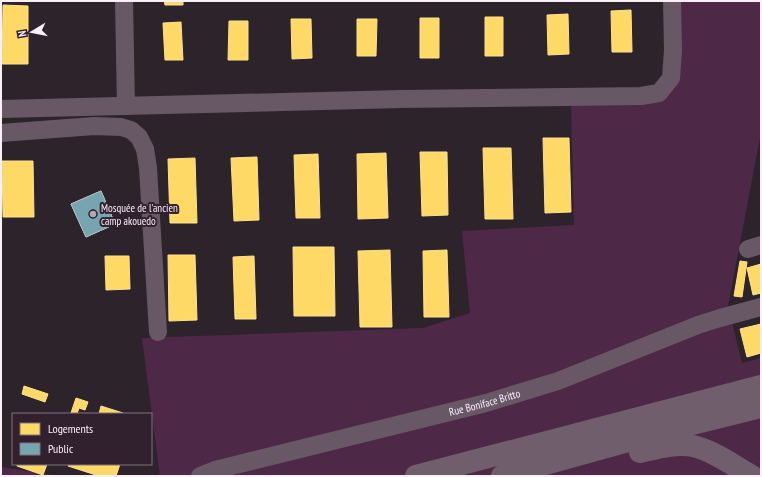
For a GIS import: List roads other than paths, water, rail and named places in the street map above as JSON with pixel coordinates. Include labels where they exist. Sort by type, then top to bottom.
[{"type":"highway","points":[[416,476],[761,386]]},
{"type":"highway","points":[[502,476],[672,429],[761,407]]},
{"type":"highway","points":[[518,476],[667,446],[682,445],[694,446],[752,476]]},
{"type":"street","points":[[124,1],[126,106]]},
{"type":"street","points":[[1,109],[401,99],[641,96],[659,93],[670,78],[673,50],[672,1]]},
{"type":"street","points":[[1,133],[94,126],[121,127],[131,130],[139,137],[145,148],[148,168],[158,332]]},
{"type":"street","name":"Rue Boniface Britto","points":[[200,476],[215,470],[529,390],[558,381],[698,325],[761,307]]},
{"type":"place","name":"Mosquée de l'ancien camp akouedo","points":[[93,214]]}]
